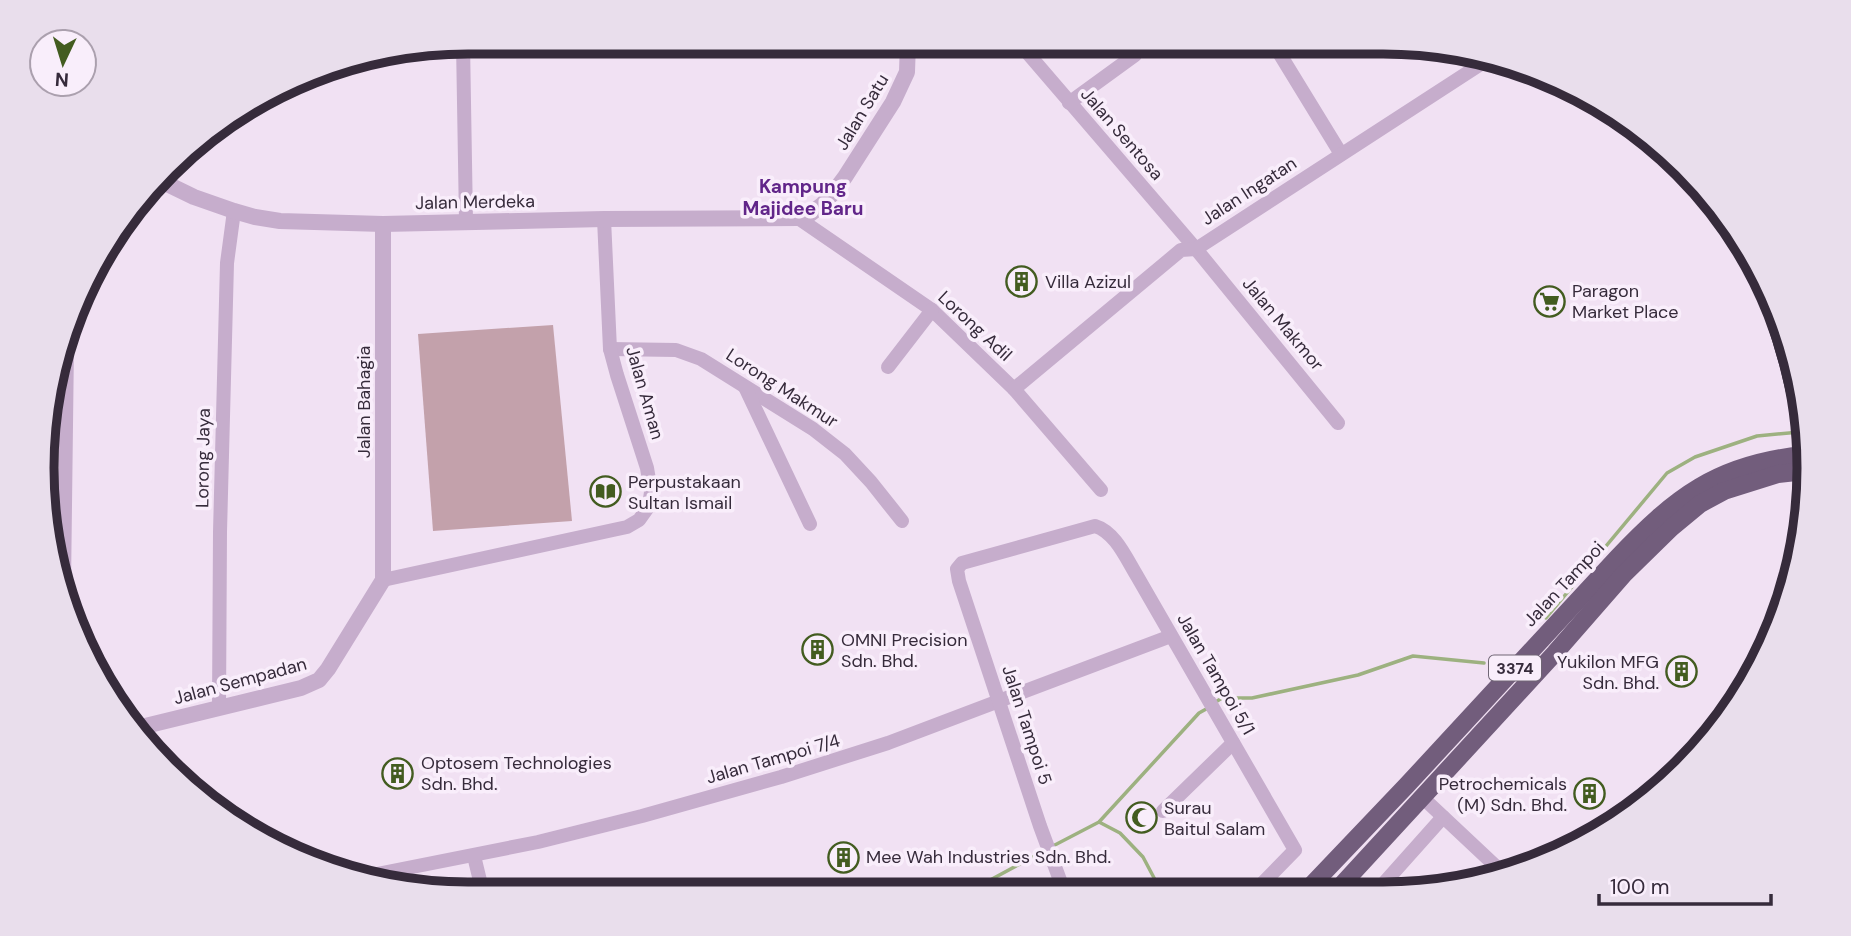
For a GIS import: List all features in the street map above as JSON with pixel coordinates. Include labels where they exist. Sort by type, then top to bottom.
[{"type":"main road","name":"Jalan Tampoi","points":[[1315,882],[1635,539],[1674,504],[1702,484],[1740,468],[1774,458],[1797,456]]},
{"type":"main road","name":"3374","points":[[1350,882],[1422,797],[1624,574],[1671,528],[1700,504],[1724,491],[1778,474],[1797,472]]},
{"type":"street","points":[[463,54],[466,221]]},
{"type":"street","name":"Jalan Satu","points":[[798,218],[810,214],[822,205],[845,177],[893,102],[906,72],[907,54]]},
{"type":"street","name":"Jalan Sentosa","points":[[1028,54],[1196,249]]},
{"type":"street","points":[[1280,54],[1341,154]]},
{"type":"street","points":[[1069,103],[1135,55]]},
{"type":"street","name":"Jalan Ingatan","points":[[1014,389],[1181,250],[1196,249],[1479,65]]},
{"type":"street","name":"Jalan Merdeka","points":[[167,184],[234,211],[280,221],[383,224],[798,218]]},
{"type":"street","name":"Lorong Jaya","points":[[219,707],[220,518],[227,263],[234,211]]},
{"type":"street","name":"Lorong Adil","points":[[798,218],[932,310],[1014,389],[1101,490]]},
{"type":"street","name":"Jalan Aman","points":[[383,580],[627,527],[639,520],[649,506],[651,492],[647,468],[610,349],[604,219]]},
{"type":"street","name":"Jalan Bahagia","points":[[383,224],[383,580]]},
{"type":"street","name":"Jalan Makmor","points":[[1196,249],[1338,423]]},
{"type":"street","points":[[888,368],[932,310]]},
{"type":"street","name":"Lorong Makmur","points":[[610,349],[676,350],[701,359],[813,429],[845,454],[902,521]]},
{"type":"street","points":[[64,559],[67,366]]},
{"type":"street","points":[[744,386],[810,524]]},
{"type":"street","name":"Jalan Tampoi 5","points":[[1061,882],[1040,826],[957,569],[962,563],[1095,526]]},
{"type":"street","name":"Jalan Tampoi 5/1","points":[[1095,526],[1104,529],[1113,539],[1137,576],[1295,850],[1264,882]]},
{"type":"street","name":"Jalan Sempadan","points":[[145,726],[301,688],[319,680],[383,580]]},
{"type":"street","name":"Jalan Tampoi 7/4","points":[[383,873],[538,842],[781,778],[888,743],[1171,636]]},
{"type":"street","points":[[1163,811],[1232,740]]},
{"type":"street","points":[[1422,797],[1496,866]]},
{"type":"street","points":[[1385,882],[1443,817]]},
{"type":"street","points":[[474,856],[480,882]]},
{"type":"shaded area","points":[[553,325],[572,521],[433,531],[418,334]]},
{"type":"waterway","points":[[1546,618],[1667,473],[1695,457],[1757,436],[1795,432]]},
{"type":"waterway","points":[[1214,703],[1222,698],[1252,698],[1358,675],[1413,656],[1484,663]]},
{"type":"waterway","points":[[1051,847],[1099,822],[1199,713],[1208,708]]},
{"type":"waterway","points":[[1099,822],[1120,833],[1143,857],[1156,882]]},
{"type":"waterway","points":[[987,882],[1044,851]]},
{"type":"railway","points":[[1769,321],[1791,400]]},
{"type":"place","name":"Villa Azizul","points":[[1022,282]]},
{"type":"place","name":"Paragon Market Place","points":[[1549,301]]},
{"type":"place","name":"Perpustakaan Sultan Ismail","points":[[605,492]]},
{"type":"place","name":"OMNI Precision Sdn. Bhd.","points":[[818,650]]},
{"type":"place","name":"Yukilon MFG Sdn. Bhd.","points":[[1682,672]]},
{"type":"place","name":"Optosem Technologies Sdn. Bhd.","points":[[398,773]]},
{"type":"place","name":"Petrochemicals (M) Sdn. Bhd.","points":[[1590,794]]},
{"type":"place","name":"Surau Baitul Salam","points":[[1141,818]]},
{"type":"place","name":"Mee Wah Industries Sdn. Bhd.","points":[[843,857]]},
{"type":"district","name":"Kampung Majidee Baru","points":[[803,197]]}]
